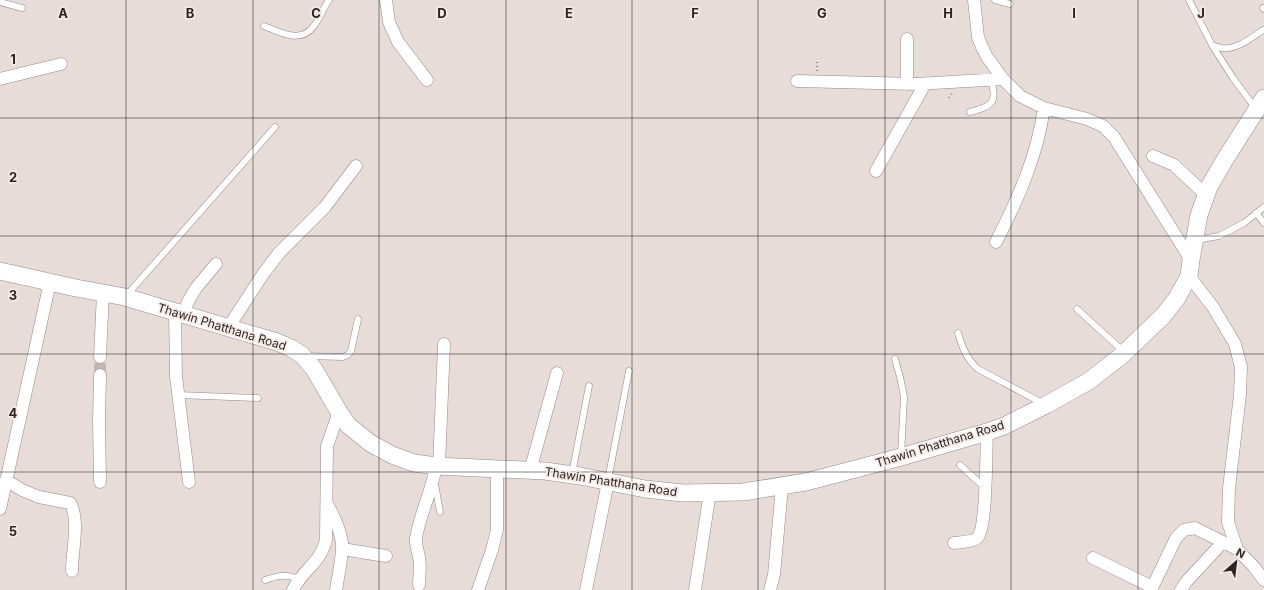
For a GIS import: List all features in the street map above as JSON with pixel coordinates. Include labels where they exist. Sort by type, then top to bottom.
[{"type":"street","points":[[386,0],[389,22],[398,42],[427,80]]},
{"type":"street","points":[[974,0],[978,37],[997,79],[1020,96],[1044,108],[1087,119],[1103,126],[1114,137],[1235,344],[1241,367],[1240,395],[1229,488],[1228,522],[1237,549]]},
{"type":"street","points":[[907,40],[907,84]]},
{"type":"street","points":[[0,78],[61,64]]},
{"type":"street","points":[[797,81],[925,84],[997,79]]},
{"type":"street","points":[[876,171],[925,84]]},
{"type":"street","name":"Thawin Phatthana Road","points":[[0,271],[125,297],[277,342],[291,348],[302,355],[314,369],[348,425],[370,443],[392,455],[436,470],[497,469],[545,471],[645,489],[675,492],[743,492],[782,487],[901,457],[987,432],[1004,426],[1046,405],[1089,381],[1125,352],[1163,316],[1177,298],[1190,268],[1199,215],[1206,194],[1224,161],[1260,104]]},
{"type":"street","points":[[996,242],[1016,204],[1035,151],[1042,125],[1044,108]]},
{"type":"street","points":[[1153,156],[1174,165],[1206,194]]},
{"type":"street","points":[[228,328],[263,274],[279,253],[325,207],[356,166]]},
{"type":"street","points":[[189,482],[176,376],[179,314],[196,288],[216,264]]},
{"type":"street","points":[[0,509],[50,282]]},
{"type":"street","points":[[100,357],[103,293]]},
{"type":"street","points":[[419,585],[419,557],[416,548],[416,539],[436,470],[444,344]]},
{"type":"street","points":[[530,470],[557,373]]},
{"type":"street","points":[[100,375],[100,482]]},
{"type":"street","points":[[293,590],[324,549],[326,540],[327,446],[339,412]]},
{"type":"street","points":[[954,543],[977,538],[982,524],[987,432]]},
{"type":"street","points":[[478,590],[492,550],[497,530],[497,469]]},
{"type":"street","points":[[6,480],[22,490],[39,497],[70,502],[76,518],[72,571]]},
{"type":"street","points":[[586,590],[608,482]]},
{"type":"street","points":[[770,590],[774,575],[782,487]]},
{"type":"street","points":[[695,590],[710,492]]},
{"type":"street","points":[[326,503],[335,519],[340,532],[342,544],[336,590]]},
{"type":"street","points":[[1093,558],[1151,588],[1176,538],[1184,530],[1195,528],[1237,549],[1259,565],[1264,580]]},
{"type":"street","points":[[1181,590],[1186,582],[1223,542]]},
{"type":"street","points":[[342,549],[386,556]]},
{"type":"lane","points":[[264,26],[287,35],[302,36],[313,28],[329,0]]},
{"type":"lane","points":[[995,0],[1010,4]]},
{"type":"lane","points":[[1188,0],[1212,45],[1233,78],[1260,104]]},
{"type":"lane","points":[[0,2],[22,8]]},
{"type":"lane","points":[[1212,45],[1221,48],[1233,47],[1263,30]]},
{"type":"lane","points":[[970,112],[986,107],[994,98],[997,79]]},
{"type":"lane","points":[[125,297],[275,127]]},
{"type":"lane","points":[[1194,241],[1219,236],[1244,223],[1264,207]]},
{"type":"lane","points":[[1256,213],[1264,223]]},
{"type":"lane","points":[[1077,309],[1125,352]]},
{"type":"lane","points":[[302,355],[343,357],[348,355],[351,351],[358,319]]},
{"type":"lane","points":[[958,333],[963,350],[972,364],[978,369],[1046,405]]},
{"type":"lane","points":[[895,359],[904,397],[901,457]]},
{"type":"lane","points":[[608,482],[629,371]]},
{"type":"lane","points":[[572,475],[589,386]]},
{"type":"lane","points":[[178,395],[258,398]]},
{"type":"lane","points":[[960,464],[985,488]]},
{"type":"lane","points":[[436,470],[440,512]]},
{"type":"lane","points":[[265,580],[281,575],[288,575],[300,579]]},
{"type":"tunnel","points":[[100,357],[100,375]]}]
